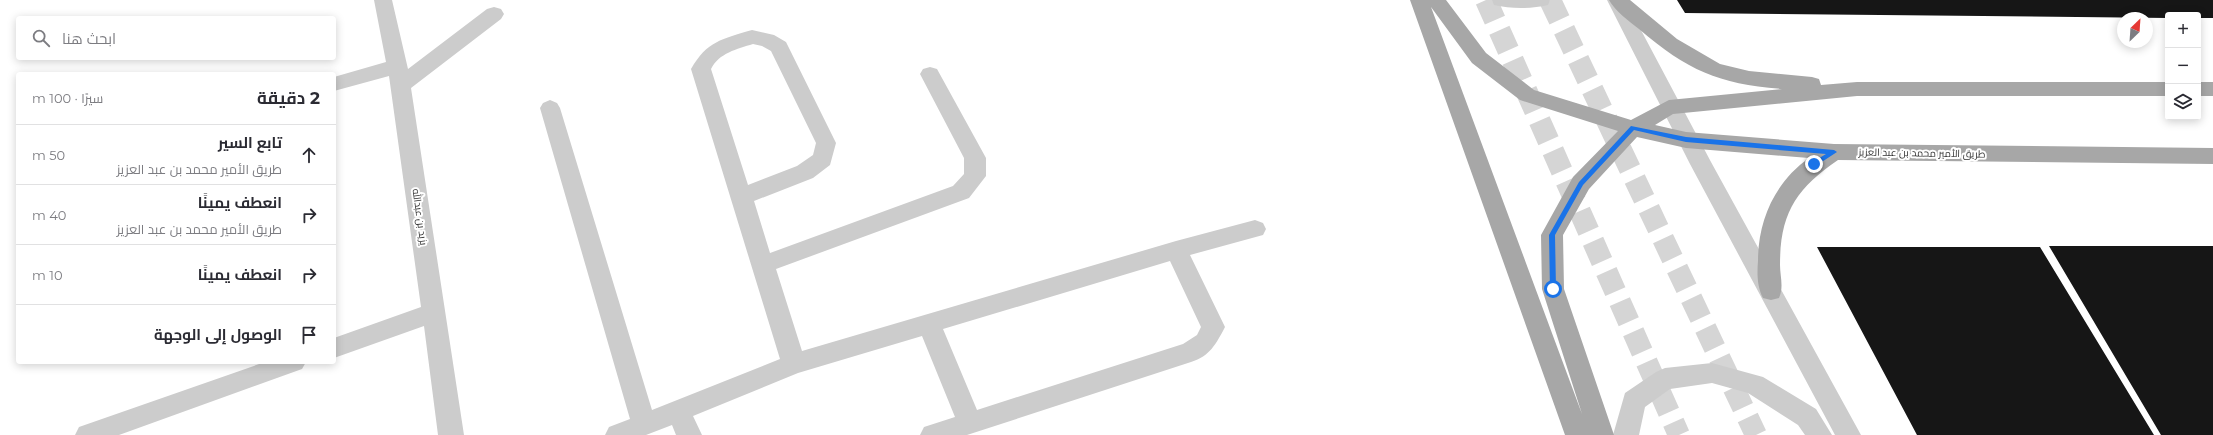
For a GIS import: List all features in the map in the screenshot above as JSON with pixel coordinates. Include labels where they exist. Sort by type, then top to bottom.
[{"type":"main road","points":[[1419,0],[1578,435]]},
{"type":"main road","name":"طريق الأمير محمد بن عبد العزيز","points":[[1436,0],[1479,58],[1527,95],[1633,128],[1686,140],[1834,152],[2213,156]]},
{"type":"main road","points":[[1617,0],[1675,48],[1715,71],[1746,78],[1857,89]]},
{"type":"main road","points":[[1601,435],[1553,289],[1552,235],[1581,183],[1633,128],[1669,107],[1857,89],[2165,89]]},
{"type":"main road","points":[[2201,89],[2213,89]]},
{"type":"main road","points":[[1771,291],[1767,264],[1769,240],[1774,218],[1784,198],[1797,180],[1814,164],[1834,152]]},
{"type":"street","name":"يزيد بن عبدالله","points":[[383,0],[399,76],[450,435]]},
{"type":"street","points":[[1501,0],[1514,2],[1541,0]]},
{"type":"street","points":[[1617,0],[1686,140],[1771,291],[1848,435]]},
{"type":"street","points":[[336,84],[399,76],[494,14]]},
{"type":"street","points":[[742,197],[805,172],[823,159],[826,143],[779,47],[767,40],[752,38],[722,47],[707,58],[701,69],[794,364]]},
{"type":"street","points":[[762,265],[961,192],[975,176],[975,158],[930,74]]},
{"type":"street","points":[[550,108],[644,424]]},
{"type":"street","points":[[618,435],[794,364],[929,325],[1176,250],[1255,229]]},
{"type":"street","points":[[933,435],[1192,352],[1206,342],[1213,327],[1176,250]]},
{"type":"street","points":[[336,347],[433,313]]},
{"type":"street","points":[[929,325],[970,423]]},
{"type":"street","points":[[88,435],[288,364]]},
{"type":"street","points":[[1626,435],[1634,401],[1640,396],[1665,379],[1712,373],[1754,384],[1807,417],[1820,435]]},
{"type":"street","points":[[678,411],[689,435]]},
{"type":"building","points":[[1677,0],[2213,0],[2213,18],[2201,18],[2201,12],[2165,12],[2165,18],[2153,18],[2153,12],[2117,12],[2117,17],[1685,13]]},
{"type":"building","points":[[2049,246],[2213,246],[2213,435],[2161,435]]},
{"type":"building","points":[[1817,247],[2040,247],[2154,435],[1917,435]]},
{"type":"tunnel","points":[[1486,0],[1679,435]]},
{"type":"tunnel","points":[[1550,0],[1756,435]]},
{"type":"route","points":[[1553,289],[1552,235],[1581,183],[1633,128],[1686,140],[1834,152],[1814,164]]}]
